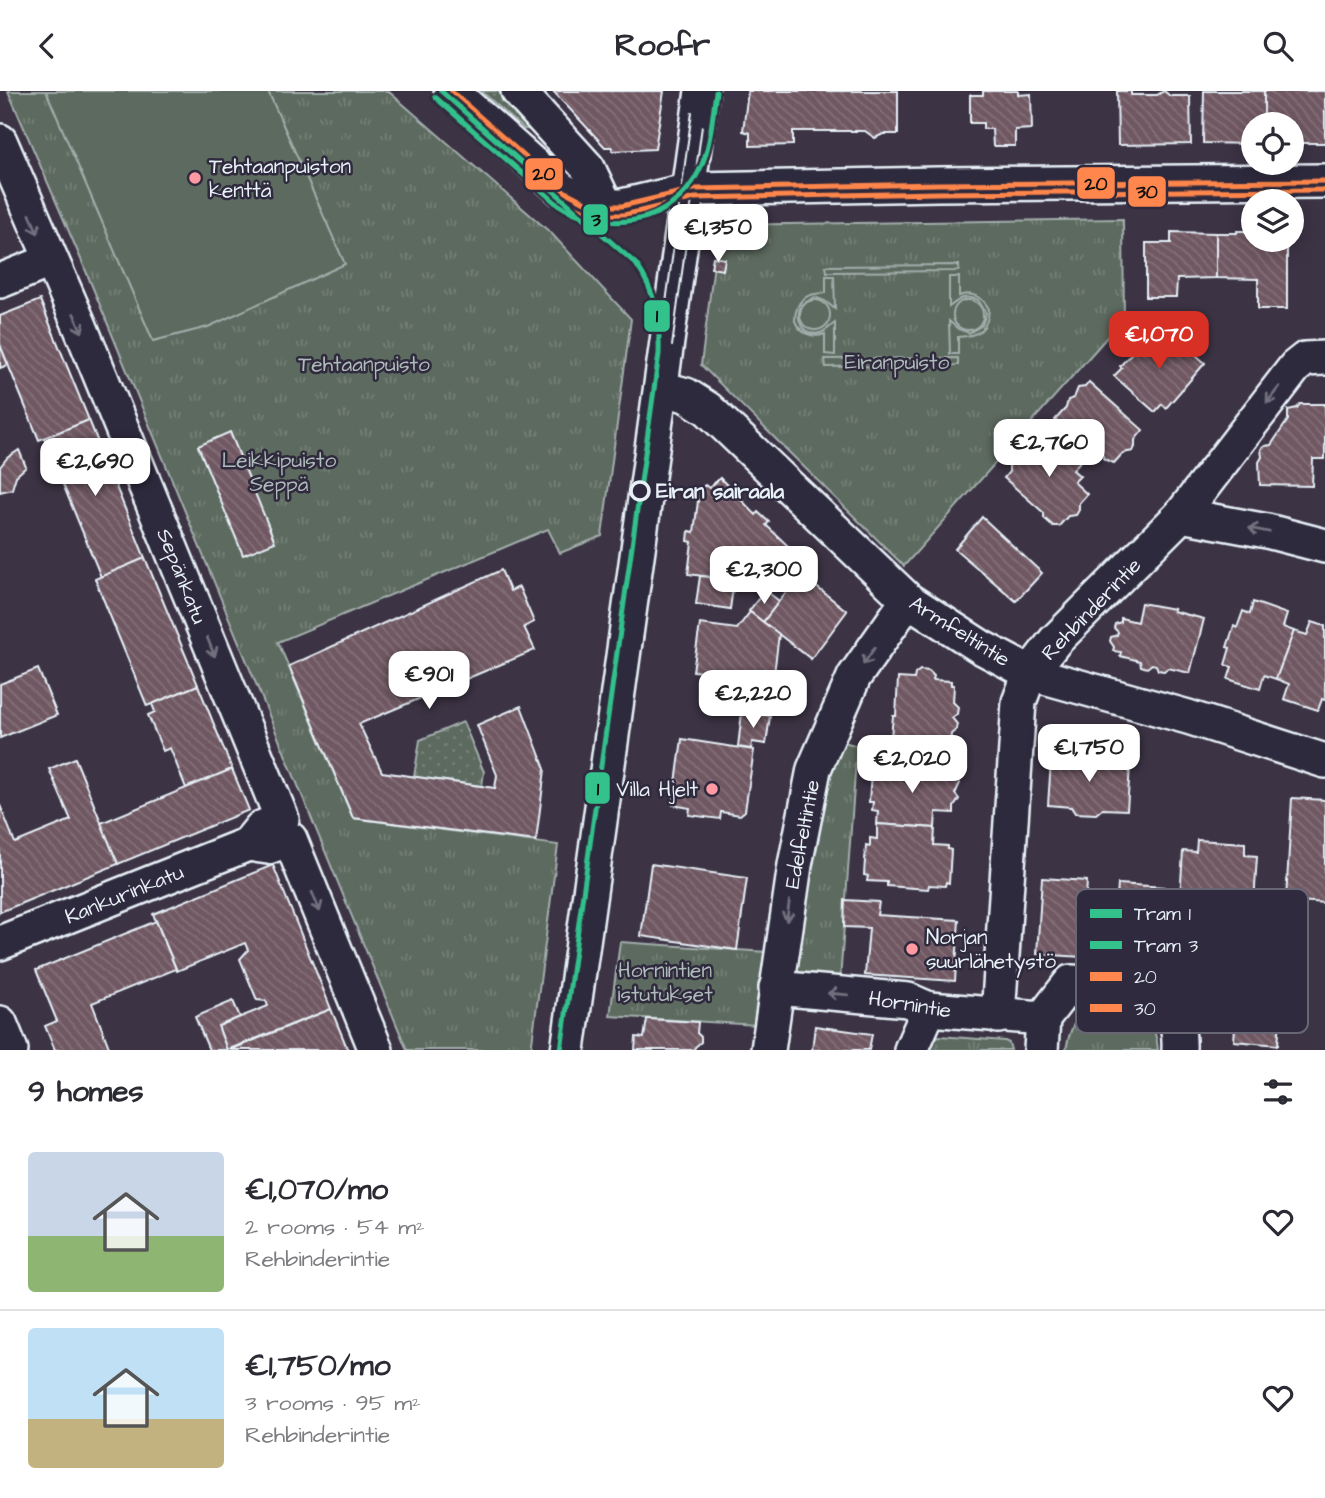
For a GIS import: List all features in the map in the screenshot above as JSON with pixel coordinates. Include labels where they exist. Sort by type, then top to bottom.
[{"type":"street","points":[[451,91],[562,190],[585,202],[606,206],[622,206],[688,190],[939,184],[1325,181]]},
{"type":"street","points":[[518,91],[588,168],[606,206]]},
{"type":"street","points":[[568,1050],[702,91]]},
{"type":"street","name":"Sepänkatu","points":[[0,141],[80,326],[376,1050]]},
{"type":"street","points":[[0,281],[50,261]]},
{"type":"street","name":"Rehbinderintie","points":[[999,1016],[1018,712],[1030,673],[1063,632],[1181,515],[1295,367],[1305,359],[1325,358]]},
{"type":"street","name":"Armfeltintie","points":[[661,388],[686,395],[708,409],[908,600],[981,647],[1030,673],[1188,716],[1325,761]]},
{"type":"street","points":[[1181,515],[1267,531],[1325,546]]},
{"type":"street","name":"Edelfeltintie","points":[[768,1050],[794,865],[814,769],[855,677],[908,600]]},
{"type":"street","name":"Kankurinkatu","points":[[0,943],[248,844],[261,828],[286,829]]},
{"type":"street","points":[[1042,1034],[1071,982],[1076,982]]},
{"type":"street","name":"Hornintie","points":[[776,988],[908,1000],[929,1009],[999,1016],[1042,1034]]},
{"type":"street","points":[[911,1050],[929,1009]]},
{"type":"street","points":[[0,1023],[11,1050]]},
{"type":"green space","name":"Tehtaanpuisto","points":[[8,91],[388,91],[551,233],[631,319],[602,536],[560,553],[548,529],[278,642],[353,818],[558,845],[531,1050],[407,1050],[83,264]]},
{"type":"green space","name":"Tehtaanpuiston kenttä","points":[[46,91],[268,91],[345,264],[208,327],[153,341]]},
{"type":"green space","points":[[481,91],[498,91],[535,130],[524,129]]},
{"type":"green space","name":"Eiranpuisto","points":[[1123,219],[1124,318],[904,566],[701,365],[719,225]]},
{"type":"green space","points":[[959,265],[959,271],[827,272],[826,266]]},
{"type":"green space","points":[[826,276],[834,276],[835,309],[815,297],[801,305],[799,316],[804,330],[814,334],[835,323],[835,355],[825,354],[825,334],[816,336],[807,334],[795,321],[797,308],[803,299],[813,294],[826,293]]},
{"type":"green space","points":[[949,277],[959,277],[959,296],[976,296],[989,309],[987,322],[981,331],[958,337],[958,354],[950,354],[949,321],[958,329],[969,333],[982,325],[986,313],[978,300],[969,297],[949,307]]},
{"type":"green space","points":[[815,300],[821,301],[829,309],[829,321],[821,329],[815,330],[809,329],[801,321],[800,315],[801,309],[809,301]]},
{"type":"green space","points":[[968,300],[974,301],[982,309],[982,321],[974,329],[968,330],[962,329],[954,321],[953,315],[954,309],[962,301]]},
{"type":"green space","points":[[958,358],[958,365],[826,367],[825,359]]},
{"type":"green space","points":[[463,722],[484,772],[482,786],[414,777],[420,740]]},
{"type":"green space","points":[[838,740],[857,746],[840,981],[791,978],[804,865]]},
{"type":"green space","name":"Hornintien istutukset","points":[[620,942],[766,952],[757,1025],[610,1016]]},
{"type":"green space","points":[[1075,1022],[1076,1033],[1155,1033],[1158,1050],[1066,1050]]},
{"type":"green space","points":[[939,1036],[1005,1041],[1009,1043],[1011,1050],[930,1050],[933,1040]]},
{"type":"building","points":[[553,91],[664,91],[655,149],[612,151],[612,147],[605,147]]},
{"type":"building","points":[[748,91],[898,91],[898,134],[883,134],[875,138],[865,131],[793,131],[793,145],[750,146],[750,133],[743,131]]},
{"type":"building","points":[[983,91],[1018,91],[1018,95],[1031,94],[1032,129],[1015,130],[1015,146],[993,146],[992,129],[983,129],[983,123],[970,123],[970,95],[983,95]]},
{"type":"building","points":[[1117,91],[1131,91],[1131,95],[1157,95],[1164,91],[1170,96],[1190,96],[1191,144],[1118,145]]},
{"type":"building","points":[[1204,91],[1264,91],[1264,112],[1241,112],[1241,144],[1203,143]]},
{"type":"building","points":[[1264,91],[1325,91],[1325,143],[1304,143],[1304,112],[1264,112]]},
{"type":"building","points":[[1241,231],[1241,252],[1287,252],[1287,309],[1258,309],[1258,279],[1216,278],[1216,233]]},
{"type":"building","points":[[1171,232],[1216,233],[1216,278],[1177,279],[1176,297],[1146,297],[1146,243],[1171,243]]},
{"type":"building","points":[[713,257],[725,259],[723,270],[711,268]]},
{"type":"building","points":[[40,300],[89,420],[39,440],[0,345],[0,316]]},
{"type":"building","points":[[1173,335],[1180,335],[1186,340],[1186,346],[1205,363],[1166,408],[1162,404],[1155,412],[1114,376],[1147,336],[1161,349]]},
{"type":"building","points":[[0,345],[8,365],[0,368]]},
{"type":"building","points":[[1089,382],[1143,430],[1135,440],[1133,451],[1123,453],[1114,463],[1104,459],[1101,451],[1096,457],[1089,451],[1081,460],[1050,433],[1058,423],[1055,420],[1066,408],[1068,400],[1074,398],[1078,388],[1085,387]]},
{"type":"building","points":[[1300,404],[1325,404],[1325,459],[1313,459],[1312,486],[1260,485],[1261,449],[1271,445],[1288,420],[1288,410],[1297,408]]},
{"type":"building","points":[[89,420],[145,558],[101,577],[44,438]]},
{"type":"building","points":[[230,432],[275,542],[243,555],[198,446]]},
{"type":"building","points":[[1050,433],[1081,460],[1073,470],[1080,476],[1074,482],[1087,494],[1079,503],[1076,515],[1068,516],[1059,526],[1053,526],[1044,518],[1044,513],[1004,478],[1009,472],[1009,465],[1020,460],[1022,451],[1029,450],[1038,440],[1041,443]]},
{"type":"building","points":[[19,450],[26,467],[16,476],[12,489],[0,492],[0,467]]},
{"type":"building","points":[[720,478],[756,515],[758,512],[769,522],[766,525],[788,546],[763,575],[739,554],[735,556],[731,580],[725,579],[721,584],[712,583],[710,577],[688,574],[692,542],[688,541],[689,531],[694,532],[698,501],[694,495],[705,485],[709,488]]},
{"type":"building","points":[[982,517],[1042,573],[1016,601],[955,549]]},
{"type":"building","points":[[145,558],[198,685],[147,706],[95,579]]},
{"type":"building","points":[[501,570],[510,591],[519,587],[534,622],[524,627],[535,650],[359,724],[382,772],[495,788],[497,775],[477,725],[521,706],[545,769],[536,841],[353,818],[289,666]]},
{"type":"building","points":[[800,574],[847,611],[811,659],[763,622]]},
{"type":"building","points":[[700,576],[710,577],[712,583],[721,584],[725,579],[734,581],[730,609],[696,604]]},
{"type":"building","points":[[765,590],[779,601],[763,622],[749,611]]},
{"type":"building","points":[[1253,602],[1287,614],[1283,627],[1294,631],[1276,679],[1264,675],[1260,689],[1228,679],[1232,667],[1225,665],[1234,626],[1237,628],[1243,611],[1250,614]]},
{"type":"building","points":[[1141,603],[1174,609],[1173,611],[1204,619],[1190,673],[1168,668],[1164,671],[1158,670],[1156,665],[1152,664],[1147,668],[1141,666],[1140,661],[1120,656],[1121,652],[1113,651],[1114,647],[1110,641],[1118,632],[1114,628],[1115,624],[1121,622],[1121,618],[1137,622]]},
{"type":"building","points":[[750,612],[779,634],[773,682],[758,680],[753,684],[743,682],[741,677],[726,675],[722,679],[712,677],[709,673],[693,671],[700,624],[737,629]]},
{"type":"building","points":[[1312,622],[1325,626],[1325,700],[1322,699],[1318,710],[1284,699],[1289,684],[1276,679],[1294,631],[1307,635]]},
{"type":"building","points":[[38,669],[57,715],[0,738],[0,684]]},
{"type":"building","points":[[920,670],[929,671],[934,676],[933,680],[951,681],[951,685],[954,685],[953,702],[958,707],[957,714],[952,718],[957,724],[956,730],[951,734],[950,751],[894,748],[894,737],[891,737],[893,716],[896,716],[898,678],[914,679]]},
{"type":"building","points":[[198,685],[232,769],[186,788],[170,748],[163,751],[148,715],[155,712],[152,704]]},
{"type":"building","points":[[742,712],[770,716],[766,744],[752,742],[751,749],[738,747]]},
{"type":"building","name":"Villa Hjelt","points":[[682,739],[754,750],[745,811],[740,815],[721,812],[720,819],[689,815],[690,808],[673,805]]},
{"type":"building","points":[[1062,754],[1120,758],[1119,766],[1130,766],[1127,810],[1102,809],[1096,814],[1075,813],[1071,807],[1048,805],[1051,761],[1061,762]]},
{"type":"building","points":[[75,758],[118,864],[0,912],[0,805],[15,843],[71,820],[49,769]]},
{"type":"building","points":[[896,765],[937,768],[937,772],[957,773],[956,777],[960,783],[955,794],[959,799],[954,813],[936,812],[935,828],[877,824],[878,811],[872,810],[873,802],[869,802],[871,773],[875,774],[875,768],[895,769]]},
{"type":"building","points":[[232,769],[249,810],[118,864],[101,823]]},
{"type":"building","points":[[1292,798],[1325,800],[1325,903],[1308,902],[1308,889],[1287,889]]},
{"type":"building","points":[[877,824],[935,828],[934,845],[948,846],[951,850],[949,883],[946,882],[945,886],[929,885],[928,889],[887,886],[887,882],[867,881],[868,876],[864,875],[866,845],[870,846],[870,838],[877,839]]},
{"type":"building","points":[[1197,840],[1245,843],[1245,855],[1257,856],[1255,889],[1181,889],[1183,851],[1196,852]]},
{"type":"building","points":[[651,864],[747,878],[737,950],[641,936]]},
{"type":"building","points":[[273,865],[331,1009],[227,1050],[218,1026],[268,1006],[266,1001],[257,1000],[240,959],[248,950],[245,943],[177,971],[153,914]]},
{"type":"building","points":[[1042,878],[1087,881],[1086,889],[1076,889],[1076,957],[1037,954]]},
{"type":"building","points":[[1118,884],[1164,887],[1164,889],[1118,889]]},
{"type":"building","name":"Norjan suurlähetystö","points":[[845,900],[879,902],[877,915],[959,920],[955,981],[865,975],[869,928],[844,927]]},
{"type":"building","points":[[156,921],[176,969],[92,1003],[110,1050],[55,1050],[45,1026],[57,1021],[36,970]]},
{"type":"building","points":[[233,1001],[240,1017],[218,1026],[227,1050],[209,1050],[195,1017]]},
{"type":"building","points":[[331,1009],[348,1050],[230,1050]]},
{"type":"building","points":[[647,1019],[698,1022],[697,1033],[701,1042],[694,1050],[635,1050],[636,1037],[644,1038]]},
{"type":"building","points":[[815,1026],[872,1034],[869,1050],[812,1050]]},
{"type":"building","points":[[1235,1033],[1279,1033],[1278,1045],[1234,1041]]},
{"type":"tram line","name":"1","points":[[441,91],[636,264],[652,296],[659,330],[659,354],[561,1050]]},
{"type":"tram line","name":"3","points":[[435,97],[556,203],[575,213],[615,222],[654,214],[672,204],[687,190],[699,171],[706,152],[716,92]]},
{"type":"tram line","points":[[659,354],[692,112]]},
{"type":"tram line","points":[[672,346],[702,126]]},
{"type":"transit line","name":"20","points":[[451,91],[562,190],[585,202],[606,206],[622,206],[694,189],[1325,181]]},
{"type":"transit line","name":"30","points":[[445,98],[557,197],[582,210],[605,215],[624,215],[695,198],[1325,190]]},
{"type":"place","name":"Tehtaanpuiston kenttä","points":[[195,178]]},
{"type":"place","name":"Eiran sairaala","points":[[640,491]]},
{"type":"place","name":"Villa Hjelt","points":[[712,789]]},
{"type":"place","name":"Norjan suurlähetystö","points":[[912,949]]},
{"type":"park label","name":"Leikkipuisto Seppä","points":[[279,472]]}]
